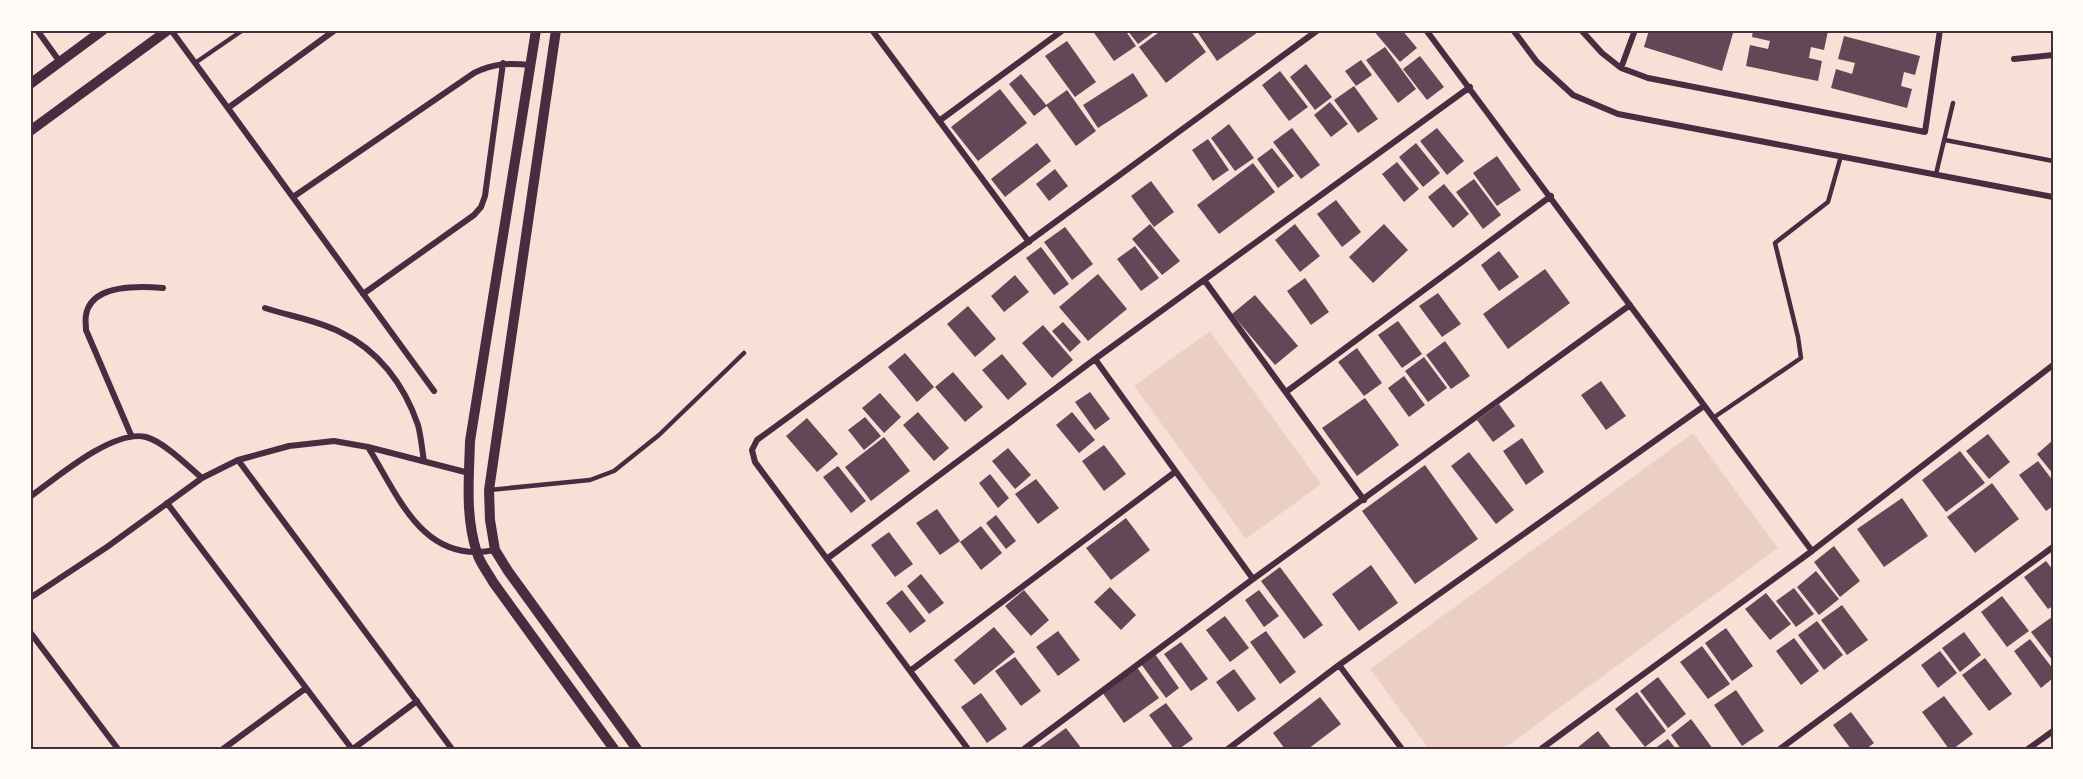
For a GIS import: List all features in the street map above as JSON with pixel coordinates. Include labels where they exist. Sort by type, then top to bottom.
[{"type":"street","points":[[37,30],[60,62]]},
{"type":"street","points":[[30,84],[103,30]]},
{"type":"street","points":[[30,131],[169,30],[434,391]]},
{"type":"street","points":[[228,108],[335,30]]},
{"type":"street","points":[[537,30],[471,441],[467,484],[469,515],[477,554],[510,607],[614,749]]},
{"type":"street","points":[[556,30],[489,490],[490,520],[495,550],[525,596],[638,749]]},
{"type":"street","points":[[872,30],[1029,242]]},
{"type":"street","points":[[939,121],[1063,30]]},
{"type":"street","points":[[968,749],[755,462],[752,450],[757,440],[1318,30]]},
{"type":"street","points":[[1426,30],[1812,551]]},
{"type":"street","points":[[1514,30],[1537,62],[1573,96],[1618,114],[2053,196]]},
{"type":"street","points":[[1581,30],[1602,53],[1621,68],[1648,78],[1925,132],[1940,30]]},
{"type":"street","points":[[1621,68],[1635,30]]},
{"type":"street","points":[[2014,59],[2053,55]]},
{"type":"street","points":[[293,197],[474,73],[488,66],[503,63],[531,65]]},
{"type":"street","points":[[363,294],[461,225],[481,207],[485,196],[503,63]]},
{"type":"street","points":[[828,558],[1095,359],[1470,87]]},
{"type":"street","points":[[1286,392],[1551,196]]},
{"type":"street","points":[[1205,281],[1365,500]]},
{"type":"street","points":[[131,435],[86,330],[86,314],[95,300],[112,290],[132,286],[163,288]]},
{"type":"street","points":[[1023,749],[1630,305]]},
{"type":"street","points":[[265,308],[338,330],[363,345],[387,368],[406,395],[418,426],[424,461]]},
{"type":"street","points":[[1095,359],[1253,579]]},
{"type":"street","points":[[1541,749],[1812,551],[2053,365]]},
{"type":"street","points":[[1228,749],[1339,665],[1704,406]]},
{"type":"street","points":[[30,497],[74,465],[114,441],[131,435],[148,438],[155,442],[202,478]]},
{"type":"street","points":[[30,598],[107,548],[202,478],[238,460],[289,446],[334,441],[469,472]]},
{"type":"street","points":[[368,447],[411,518],[427,536],[443,546],[477,554],[495,550]]},
{"type":"street","points":[[238,460],[452,749]]},
{"type":"street","points":[[910,671],[1175,472]]},
{"type":"street","points":[[167,503],[352,749],[417,701]]},
{"type":"street","points":[[1779,749],[2053,547]]},
{"type":"street","points":[[30,632],[118,749]]},
{"type":"street","points":[[1339,665],[1402,749]]},
{"type":"street","points":[[223,749],[306,688]]},
{"type":"street","points":[[2028,749],[2053,731]]},
{"type":"lane","points":[[195,63],[243,30]]},
{"type":"lane","points":[[1936,174],[1953,103]]},
{"type":"lane","points":[[1945,140],[2053,161]]},
{"type":"lane","points":[[1713,418],[1801,358],[1775,243],[1828,202],[1841,156]]},
{"type":"lane","points":[[489,490],[590,480],[614,471],[659,435],[744,353]]},
{"type":"shaded area","points":[[1210,331],[1321,484],[1246,539],[1134,386]]},
{"type":"shaded area","points":[[1693,433],[1778,548],[1503,749],[1429,749],[1370,669]]},
{"type":"building","points":[[1092,30],[1125,30],[1136,46],[1114,61]]},
{"type":"building","points":[[1127,30],[1157,30],[1138,44]]},
{"type":"building","points":[[1162,30],[1190,30],[1206,52],[1166,83],[1139,47]]},
{"type":"building","points":[[1196,30],[1261,30],[1217,61]]},
{"type":"building","points":[[1373,30],[1402,30],[1417,48],[1400,62]]},
{"type":"building","points":[[1649,30],[1734,30],[1722,71],[1644,47]]},
{"type":"building","points":[[1753,30],[1828,31],[1824,50],[1811,47],[1809,58],[1822,61],[1818,81],[1746,66],[1750,45],[1768,49],[1770,41],[1752,37]]},
{"type":"building","points":[[1844,36],[1920,56],[1915,75],[1904,72],[1901,86],[1912,89],[1907,108],[1831,88],[1836,69],[1852,74],[1855,63],[1838,59]]},
{"type":"building","points":[[1067,41],[1096,82],[1075,97],[1045,56]]},
{"type":"building","points":[[1385,47],[1416,89],[1398,103],[1366,60]]},
{"type":"building","points":[[1420,56],[1444,87],[1427,100],[1403,69]]},
{"type":"building","points":[[1361,60],[1372,75],[1356,86],[1345,71]]},
{"type":"building","points":[[1306,64],[1332,97],[1315,110],[1290,77]]},
{"type":"building","points":[[1280,71],[1308,107],[1289,121],[1262,85]]},
{"type":"building","points":[[1133,73],[1148,96],[1098,128],[1083,105]]},
{"type":"building","points":[[1021,74],[1047,106],[1034,116],[1009,84]]},
{"type":"building","points":[[1354,86],[1378,119],[1358,133],[1334,100]]},
{"type":"building","points":[[1000,89],[1027,123],[978,161],[951,127]]},
{"type":"building","points":[[1067,90],[1096,131],[1076,146],[1046,105]]},
{"type":"building","points":[[1330,102],[1348,124],[1331,137],[1314,115]]},
{"type":"building","points":[[1229,124],[1254,158],[1235,171],[1211,138]]},
{"type":"building","points":[[1292,128],[1320,165],[1301,179],[1273,142]]},
{"type":"building","points":[[1437,128],[1464,161],[1447,175],[1420,141]]},
{"type":"building","points":[[1208,139],[1229,170],[1213,181],[1192,150]]},
{"type":"building","points":[[1037,143],[1051,161],[1005,197],[991,179]]},
{"type":"building","points":[[1416,143],[1440,173],[1423,187],[1399,157]]},
{"type":"building","points":[[1272,148],[1294,176],[1278,188],[1257,159]]},
{"type":"building","points":[[1497,156],[1521,190],[1497,206],[1473,173]]},
{"type":"building","points":[[1397,162],[1419,189],[1404,202],[1382,174]]},
{"type":"building","points":[[1253,163],[1275,192],[1219,234],[1197,205]]},
{"type":"building","points":[[1055,169],[1068,186],[1049,201],[1036,184]]},
{"type":"building","points":[[1474,179],[1501,215],[1483,229],[1456,192]]},
{"type":"building","points":[[1151,181],[1174,212],[1154,227],[1131,196]]},
{"type":"building","points":[[1444,184],[1469,214],[1453,228],[1428,197]]},
{"type":"building","points":[[1336,200],[1361,232],[1342,247],[1317,214]]},
{"type":"building","points":[[1150,224],[1180,261],[1162,275],[1132,239]]},
{"type":"building","points":[[1295,224],[1320,256],[1300,272],[1275,240]]},
{"type":"building","points":[[1384,224],[1408,250],[1373,283],[1349,257]]},
{"type":"building","points":[[1065,227],[1093,264],[1072,280],[1044,242]]},
{"type":"building","points":[[1135,246],[1159,278],[1141,291],[1117,259]]},
{"type":"building","points":[[1041,247],[1069,284],[1054,295],[1026,258]]},
{"type":"building","points":[[1499,251],[1519,277],[1499,291],[1481,265]]},
{"type":"building","points":[[1545,269],[1570,303],[1508,349],[1483,314]]},
{"type":"building","points":[[1098,274],[1127,309],[1088,341],[1059,307]]},
{"type":"building","points":[[1015,275],[1029,292],[1004,312],[991,296]]},
{"type":"building","points":[[1305,278],[1329,312],[1311,325],[1287,291]]},
{"type":"building","points":[[1438,293],[1461,324],[1442,337],[1419,306]]},
{"type":"building","points":[[1255,295],[1298,346],[1275,365],[1232,314]]},
{"type":"building","points":[[968,306],[996,339],[975,357],[947,324]]},
{"type":"building","points":[[1398,321],[1422,354],[1402,368],[1378,335]]},
{"type":"building","points":[[1063,322],[1081,342],[1070,352],[1052,331]]},
{"type":"building","points":[[1043,325],[1073,360],[1052,378],[1022,343]]},
{"type":"building","points":[[1445,341],[1470,376],[1451,389],[1426,355]]},
{"type":"building","points":[[1357,348],[1382,383],[1364,396],[1338,362]]},
{"type":"building","points":[[905,353],[934,387],[917,402],[888,367]]},
{"type":"building","points":[[1002,354],[1027,384],[1008,400],[982,370]]},
{"type":"building","points":[[1424,357],[1447,388],[1428,402],[1405,371]]},
{"type":"building","points":[[953,372],[983,407],[965,422],[935,387]]},
{"type":"building","points":[[1404,376],[1425,405],[1409,417],[1388,388]]},
{"type":"building","points":[[1601,381],[1626,416],[1606,430],[1581,395]]},
{"type":"building","points":[[1090,392],[1110,419],[1095,430],[1075,402]]},
{"type":"building","points":[[880,393],[901,417],[884,433],[862,408]]},
{"type":"building","points":[[1365,398],[1399,445],[1357,476],[1322,428]]},
{"type":"building","points":[[1499,404],[1515,426],[1493,442],[1477,420]]},
{"type":"building","points":[[918,412],[949,448],[934,461],[903,425]]},
{"type":"building","points":[[1072,412],[1095,440],[1079,453],[1056,425]]},
{"type":"building","points":[[865,417],[881,436],[864,450],[848,430]]},
{"type":"building","points":[[807,418],[838,454],[817,472],[786,436]]},
{"type":"building","points":[[1988,434],[2010,462],[1989,479],[1966,451]]},
{"type":"building","points":[[884,437],[910,471],[871,501],[845,467]]},
{"type":"building","points":[[1522,438],[1544,472],[1526,485],[1503,451]]},
{"type":"building","points":[[2053,440],[2053,474],[2037,454]]},
{"type":"building","points":[[1104,445],[1126,474],[1104,491],[1082,461]]},
{"type":"building","points":[[1008,448],[1031,475],[1015,489],[992,461]]},
{"type":"building","points":[[1960,451],[1985,483],[1946,512],[1922,480]]},
{"type":"building","points":[[1469,452],[1514,510],[1496,524],[1451,466]]},
{"type":"building","points":[[2038,461],[2053,481],[2053,506],[2046,511],[2019,475]]},
{"type":"building","points":[[1425,465],[1478,539],[1415,584],[1362,511]]},
{"type":"building","points":[[838,466],[866,501],[851,513],[823,477]]},
{"type":"building","points":[[990,474],[1009,498],[998,508],[979,483]]},
{"type":"building","points":[[1036,479],[1059,508],[1038,524],[1015,494]]},
{"type":"building","points":[[1992,483],[2019,519],[1975,553],[1947,517]]},
{"type":"building","points":[[1902,498],[1928,536],[1884,567],[1857,529]]},
{"type":"building","points":[[937,509],[960,541],[940,555],[916,523]]},
{"type":"building","points":[[996,515],[1016,541],[1006,549],[986,523]]},
{"type":"building","points":[[1126,518],[1150,550],[1111,580],[1086,548]]},
{"type":"building","points":[[981,526],[1002,553],[981,570],[960,542]]},
{"type":"building","points":[[889,532],[913,564],[895,577],[871,545]]},
{"type":"building","points":[[1834,546],[1860,581],[1840,597],[1814,562]]},
{"type":"building","points":[[2046,561],[2053,570],[2053,606],[2048,609],[2024,577]]},
{"type":"building","points":[[1371,565],[1398,603],[1359,631],[1332,594]]},
{"type":"building","points":[[1280,567],[1323,625],[1304,639],[1261,581]]},
{"type":"building","points":[[1816,571],[1839,599],[1819,615],[1797,587]]},
{"type":"building","points":[[921,574],[944,603],[929,614],[907,586]]},
{"type":"building","points":[[1110,587],[1136,615],[1121,630],[1094,602]]},
{"type":"building","points":[[1794,588],[1814,614],[1796,627],[1776,601]]},
{"type":"building","points":[[902,590],[926,621],[910,633],[886,603]]},
{"type":"building","points":[[1024,590],[1049,620],[1031,636],[1005,606]]},
{"type":"building","points":[[1259,590],[1279,616],[1264,627],[1245,600]]},
{"type":"building","points":[[1766,593],[1791,624],[1770,640],[1745,609]]},
{"type":"building","points":[[2002,596],[2029,631],[2007,647],[1981,612]]},
{"type":"building","points":[[1842,605],[1868,640],[1847,655],[1821,620]]},
{"type":"building","points":[[1225,616],[1249,648],[1230,662],[1206,630]]},
{"type":"building","points":[[2052,617],[2053,619],[2053,661],[2031,632]]},
{"type":"building","points":[[1817,621],[1843,655],[1824,670],[1798,635]]},
{"type":"building","points":[[994,627],[1015,652],[974,685],[954,660]]},
{"type":"building","points":[[1726,628],[1753,666],[1732,681],[1705,643]]},
{"type":"building","points":[[1058,631],[1080,660],[1058,676],[1036,647]]},
{"type":"building","points":[[1266,631],[1296,672],[1280,684],[1250,642]]},
{"type":"building","points":[[1964,632],[1981,655],[1960,672],[1942,648]]},
{"type":"building","points":[[1794,638],[1819,671],[1801,685],[1776,651]]},
{"type":"building","points":[[2030,639],[2053,669],[2053,678],[2041,688],[2014,651]]},
{"type":"building","points":[[1181,642],[1208,679],[1191,691],[1164,654]]},
{"type":"building","points":[[1702,646],[1730,684],[1708,699],[1680,662]]},
{"type":"building","points":[[1940,651],[1957,673],[1938,688],[1921,665]]},
{"type":"building","points":[[1155,654],[1179,688],[1166,698],[1141,664]]},
{"type":"building","points":[[1015,657],[1041,691],[1021,706],[995,671]]},
{"type":"building","points":[[1985,658],[2012,694],[1989,711],[1962,675]]},
{"type":"building","points":[[1136,666],[1159,698],[1124,723],[1102,692]]},
{"type":"building","points":[[1234,669],[1256,699],[1238,712],[1216,682]]},
{"type":"building","points":[[1658,677],[1686,714],[1668,728],[1640,691]]},
{"type":"building","points":[[1736,690],[1764,731],[1742,746],[1714,705]]},
{"type":"building","points":[[1637,692],[1666,731],[1645,747],[1615,709]]},
{"type":"building","points":[[981,693],[1007,729],[987,743],[961,707]]},
{"type":"building","points":[[1944,696],[1973,734],[1953,749],[1949,749],[1922,712]]},
{"type":"building","points":[[1320,697],[1341,724],[1308,749],[1285,749],[1273,733]]},
{"type":"building","points":[[1166,703],[1193,739],[1179,749],[1174,749],[1149,715]]},
{"type":"building","points":[[1851,712],[1874,743],[1866,749],[1851,749],[1833,725]]},
{"type":"building","points":[[1691,719],[1713,749],[1681,749],[1671,735]]},
{"type":"building","points":[[1066,728],[1082,749],[1037,749]]},
{"type":"building","points":[[1598,731],[1612,749],[1577,748]]},
{"type":"building","points":[[1668,739],[1676,749],[1654,749]]}]
